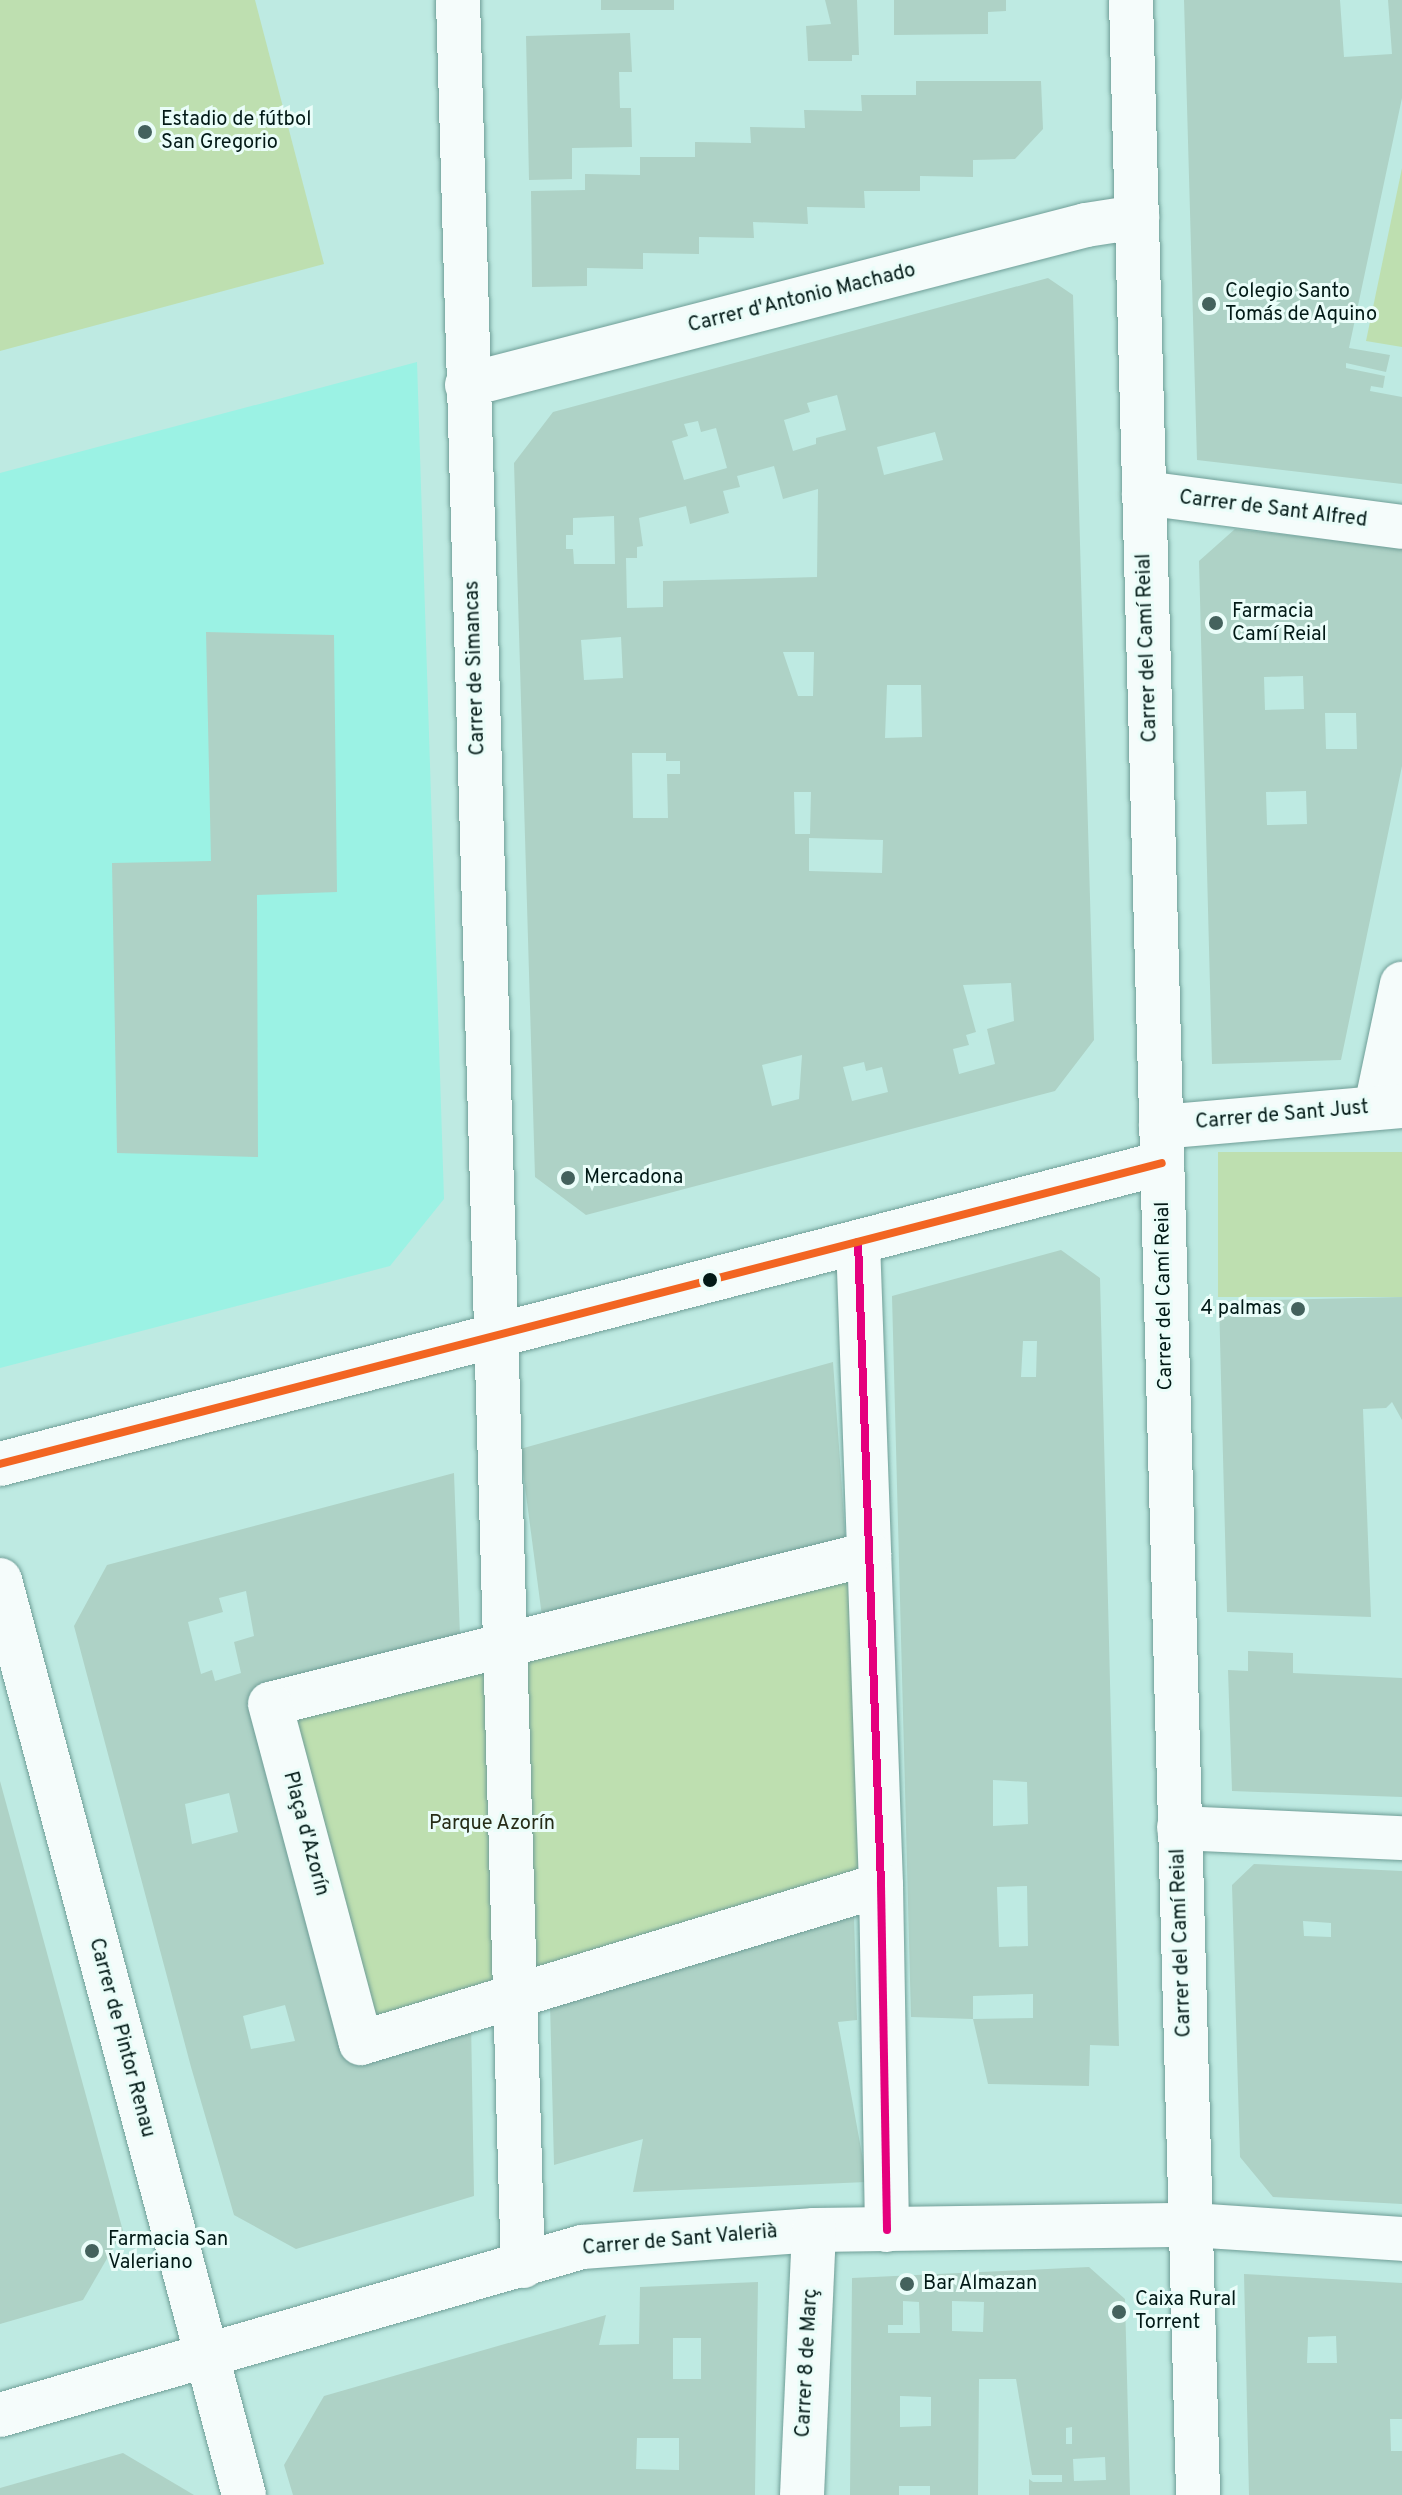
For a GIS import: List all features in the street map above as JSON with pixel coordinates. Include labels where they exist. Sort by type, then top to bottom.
[{"type":"street","name":"Carrer de Simancas","points":[[458,0],[496,1335]]},
{"type":"street","name":"Carrer del Camí Reial","points":[[1131,0],[1198,2495]]},
{"type":"street","name":"Carrer d'Antonio Machado","points":[[467,385],[1086,225],[1137,217]]},
{"type":"street","name":"Carrer de Sant Alfred","points":[[1144,493],[1402,527]]},
{"type":"street","points":[[1389,1107],[1402,984]]},
{"type":"street","name":"Carrer de Sant Just","points":[[0,1464],[858,1242],[1161,1145],[1389,1107]]},
{"type":"street","points":[[858,1242],[881,1885],[887,2230]]},
{"type":"street","points":[[496,1335],[523,2266]]},
{"type":"street","name":"Plaça d'Azorín","points":[[869,1554],[270,1704],[361,2043],[881,1885]]},
{"type":"street","name":"Carrer de Pintor Renau","points":[[0,1580],[244,2495]]},
{"type":"street","points":[[1179,1828],[1402,1838]]},
{"type":"street","name":"Carrer de Sant Valerià","points":[[0,2415],[582,2247],[814,2230],[1192,2225],[1402,2239]]},
{"type":"street","name":"Carrer 8 de Març","points":[[802,2495],[814,2230]]},
{"type":"shaded area","points":[[417,362],[444,1199],[390,1266],[0,1368],[0,473]]},
{"type":"green space","name":"Estadio de fútbol San Gregorio","points":[[0,0],[255,0],[324,264],[0,351]]},
{"type":"green space","points":[[1402,168],[1402,347],[1366,341]]},
{"type":"green space","points":[[1218,1152],[1402,1152],[1402,1297],[1218,1297]]},
{"type":"green space","name":"Parque Azorín","points":[[869,1554],[881,1885],[361,2043],[270,1704]]},
{"type":"building","points":[[601,0],[674,0],[674,10],[601,10]]},
{"type":"building","points":[[825,0],[857,0],[859,55],[852,55],[852,61],[808,61],[806,26],[831,24]]},
{"type":"building","points":[[894,0],[1006,0],[1006,11],[988,12],[988,34],[894,35]]},
{"type":"building","points":[[1184,0],[1340,0],[1344,57],[1392,54],[1388,0],[1402,0],[1402,98],[1349,348],[1390,355],[1386,372],[1346,363],[1346,368],[1385,376],[1383,388],[1371,386],[1370,391],[1402,397],[1402,484],[1197,460]]},
{"type":"building","points":[[630,33],[632,72],[619,72],[620,108],[631,108],[632,147],[572,148],[572,179],[529,180],[526,36]]},
{"type":"building","points":[[916,81],[1041,81],[1043,129],[1015,159],[973,160],[973,177],[920,176],[920,191],[864,191],[865,208],[807,207],[808,224],[753,222],[754,238],[699,237],[699,254],[643,253],[643,269],[587,268],[587,286],[532,287],[531,191],[585,190],[585,174],[640,175],[640,157],[695,157],[695,142],[751,143],[750,127],[805,128],[804,110],[862,111],[861,95],[916,95]]},
{"type":"building","points":[[1048,278],[1073,295],[1094,1040],[1055,1091],[586,1215],[535,1177],[514,463],[553,412]],"holes":[[[837,395],[846,430],[816,438],[816,444],[793,451],[784,420],[810,412],[807,403]],[[698,421],[701,432],[716,428],[727,468],[684,480],[672,441],[688,436],[684,424]],[[935,432],[943,460],[884,475],[877,447]],[[774,466],[783,499],[818,489],[817,577],[663,581],[663,607],[627,608],[626,558],[637,558],[637,547],[643,546],[639,518],[686,506],[690,524],[729,513],[723,491],[740,487],[737,476]],[[614,516],[615,564],[574,564],[573,549],[566,549],[566,535],[573,535],[573,518]],[[621,637],[623,678],[584,680],[581,640]],[[783,652],[814,652],[813,696],[798,696]],[[887,685],[921,685],[922,737],[885,738]],[[632,753],[666,753],[666,761],[680,761],[680,774],[667,774],[668,818],[633,818]],[[794,792],[811,792],[810,834],[795,834]],[[809,838],[883,840],[882,873],[809,871]],[[1011,983],[1014,1021],[987,1029],[995,1064],[959,1074],[953,1049],[969,1045],[966,1035],[976,1032],[963,985]],[[802,1055],[799,1099],[772,1106],[762,1065]],[[864,1062],[866,1071],[882,1067],[888,1092],[852,1101],[843,1067]]]},
{"type":"building","points":[[1235,529],[1402,548],[1402,766],[1341,1060],[1212,1064],[1199,561]],"holes":[[[1303,676],[1304,709],[1265,710],[1264,677]],[[1325,713],[1356,713],[1357,749],[1326,749]],[[1306,791],[1307,824],[1267,825],[1266,792]]]},
{"type":"building","points":[[206,632],[334,635],[337,892],[257,895],[258,1157],[117,1153],[112,863],[211,861]]},
{"type":"building","points":[[1061,1250],[1100,1278],[1119,2046],[1090,2045],[1089,2086],[988,2084],[973,2019],[911,2017],[892,1296]],"holes":[[[1023,1341],[1037,1341],[1036,1377],[1021,1377]],[[993,1780],[1027,1782],[1028,1824],[993,1826]],[[1027,1886],[1028,1946],[999,1947],[997,1887]],[[1033,1994],[1033,2018],[973,2019],[973,1996]]]},
{"type":"building","points":[[1402,1297],[1402,1420],[1392,1402],[1386,1408],[1363,1409],[1371,1617],[1227,1612],[1219,1301]]},
{"type":"building","points":[[833,1362],[846,1546],[543,1624],[520,1449]]},
{"type":"building","points":[[454,1473],[460,1636],[257,1689],[356,2056],[471,2021],[474,2196],[296,2249],[234,2215],[191,2067],[74,1626],[107,1565]],"holes":[[[246,1591],[254,1636],[234,1642],[241,1673],[215,1681],[212,1670],[201,1674],[188,1622],[223,1612],[219,1598]],[[229,1793],[238,1832],[192,1844],[185,1804]],[[285,2005],[295,2041],[251,2049],[243,2016]]]},
{"type":"building","points":[[1248,1651],[1293,1653],[1293,1673],[1402,1678],[1402,1797],[1232,1791],[1228,1670],[1248,1671]]},
{"type":"building","points":[[0,1781],[123,2231],[83,2300],[0,2324]]},
{"type":"building","points":[[1254,1864],[1402,1871],[1402,2204],[1273,2197],[1240,2157],[1232,1885]],"holes":[[[1303,1921],[1331,1923],[1331,1937],[1304,1936]]]},
{"type":"building","points":[[854,1915],[857,2020],[838,2022],[867,2182],[633,2192],[643,2139],[554,2165],[550,2002]]},
{"type":"building","points":[[1089,2267],[1125,2299],[1130,2495],[1029,2495],[1029,2479],[1033,2482],[1062,2482],[1062,2475],[1032,2475],[1016,2379],[979,2379],[978,2495],[930,2495],[930,2486],[899,2486],[899,2495],[850,2495],[852,2278]],"holes":[[[903,2301],[919,2302],[920,2333],[888,2333],[888,2325],[903,2325]],[[952,2301],[984,2302],[983,2332],[952,2331]],[[900,2396],[931,2397],[931,2426],[900,2427]],[[1072,2427],[1072,2444],[1066,2444],[1066,2428]],[[1105,2457],[1106,2480],[1074,2481],[1073,2459]]]},
{"type":"building","points":[[1244,2274],[1402,2283],[1402,2419],[1390,2419],[1391,2451],[1402,2451],[1402,2495],[1249,2495]],"holes":[[[1336,2336],[1337,2363],[1307,2363],[1308,2337]]]},
{"type":"building","points":[[758,2282],[755,2495],[293,2495],[284,2465],[324,2396],[606,2315],[599,2345],[639,2344],[640,2287]],"holes":[[[673,2338],[701,2338],[701,2379],[673,2379]],[[637,2438],[679,2438],[679,2470],[636,2469]]]},
{"type":"building","points":[[123,2453],[194,2495],[0,2495],[0,2488]]},
{"type":"transit line","points":[[0,1464],[1162,1163]]},
{"type":"transit line","points":[[858,1242],[881,1885],[887,2230]]},
{"type":"place","name":"Estadio de fútbol San Gregorio","points":[[145,132]]},
{"type":"place","name":"Colegio Santo Tomás de Aquino","points":[[1209,304]]},
{"type":"place","name":"Farmacia Camí Reial","points":[[1216,623]]},
{"type":"place","name":"Mercadona","points":[[568,1178]]},
{"type":"place","name":"4 palmas","points":[[1298,1309]]},
{"type":"place","name":"Farmacia San Valeriano","points":[[92,2251]]},
{"type":"place","name":"Bar Almazan","points":[[907,2284]]},
{"type":"place","name":"Caixa Rural Torrent","points":[[1119,2312]]}]
